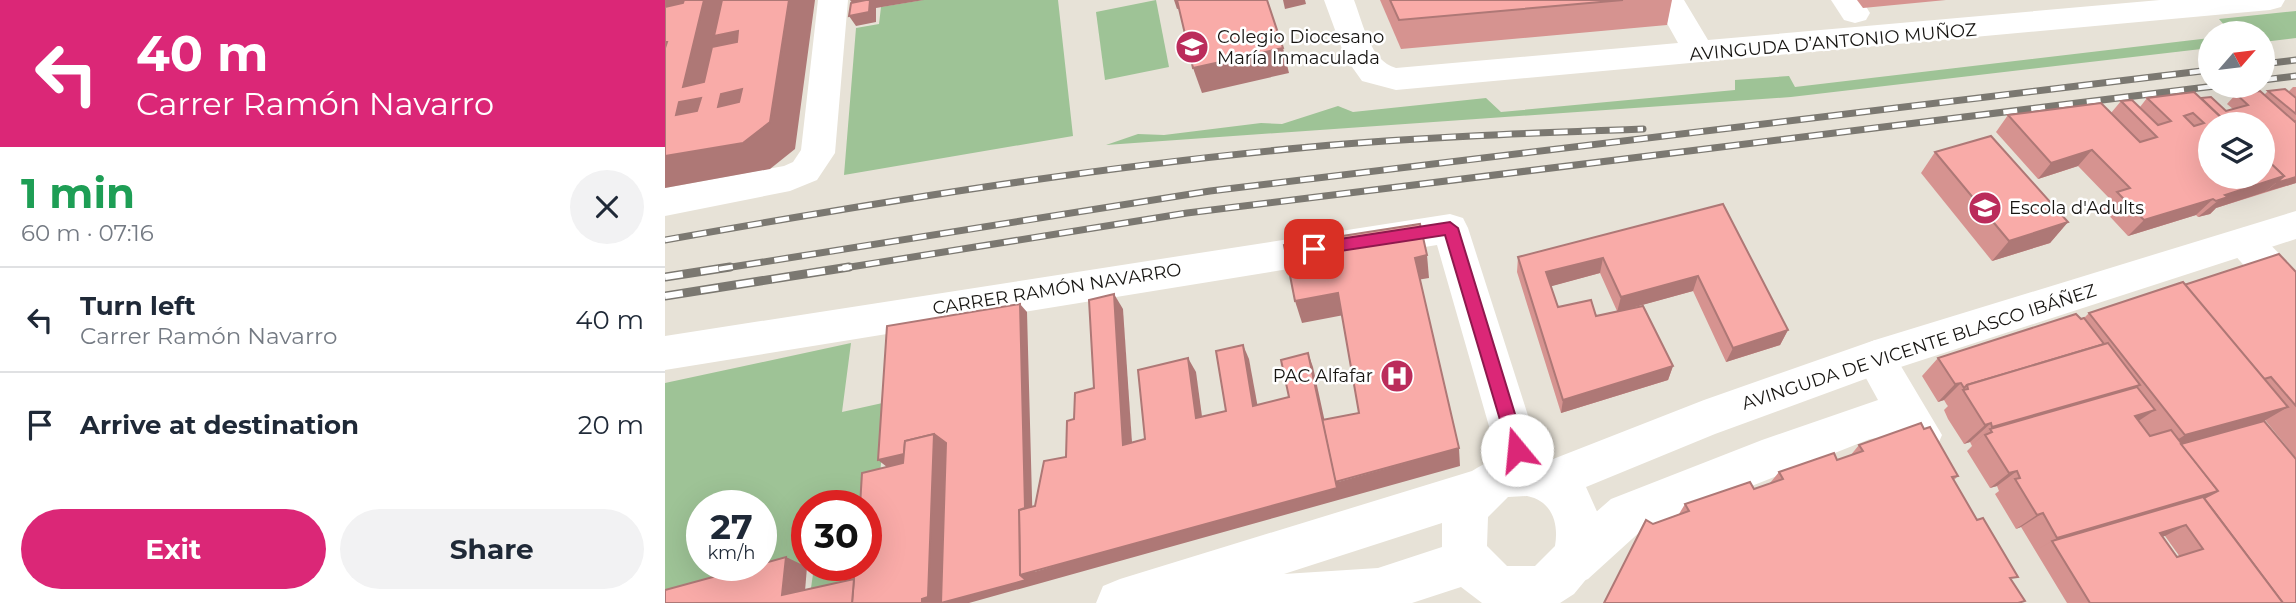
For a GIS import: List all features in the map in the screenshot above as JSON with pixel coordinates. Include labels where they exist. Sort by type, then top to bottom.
[{"type":"street","points":[[665,202],[790,178],[805,171],[818,153],[834,0]]},
{"type":"street","name":"AVINGUDA D’ANTONIO MUÑOZ","points":[[1339,0],[1361,57],[1373,73],[1396,79],[2048,23],[2270,0]]},
{"type":"street","points":[[1669,0],[1700,53]]},
{"type":"street","points":[[2027,0],[2048,23]]},
{"type":"street","name":"AVINGUDA DE VICENTE BLASCO IBÁÑEZ","points":[[1536,479],[1875,358],[2296,225]]},
{"type":"street","name":"CARRER RAMÓN NAVARRO","points":[[665,353],[1450,228],[1536,479]]},
{"type":"street","points":[[2245,242],[2296,296]]},
{"type":"street","points":[[1875,358],[1944,474]]},
{"type":"street","points":[[1479,490],[1468,505],[1462,523],[1463,542],[1470,561],[1491,582],[1530,596],[1560,577],[1627,514],[1870,420],[1898,416],[1916,427]]},
{"type":"street","points":[[1121,603],[1479,490],[1508,476],[1536,479],[1562,493],[1574,508],[1579,545],[1572,563]]},
{"type":"street","points":[[1197,603],[1376,597],[1470,561]]},
{"type":"green space","points":[[923,0],[1058,0],[1073,136],[844,175],[856,28],[879,24],[881,7]]},
{"type":"green space","points":[[1156,0],[1169,67],[1105,80],[1096,12]]},
{"type":"green space","points":[[2296,11],[2296,38],[2275,41],[2275,21],[2219,19]]},
{"type":"green space","points":[[2198,39],[2198,49],[1791,97],[1106,145],[1138,134],[1164,135],[1261,123],[1282,124],[1338,106],[1353,112],[1486,98],[1501,112],[1735,90],[1735,80],[1789,76],[1795,87]]},
{"type":"green space","points":[[851,343],[842,412],[887,402],[878,490],[791,490],[791,573],[777,576],[777,490],[686,490],[686,581],[756,581],[665,603],[665,383]]},
{"type":"green space","points":[[812,581],[870,581],[869,587],[809,602]]},
{"type":"building","points":[[684,0],[704,0],[683,87],[704,82],[712,47],[737,42],[738,31],[714,36],[722,0],[789,0],[770,122],[743,143],[665,156],[665,7],[683,3]],"holes":[[[742,89],[739,102],[718,107],[721,94]],[[701,98],[697,111],[676,115],[679,102]]]},
{"type":"building","points":[[870,0],[869,12],[849,16],[851,3]]},
{"type":"building","points":[[1177,0],[1267,0],[1283,48],[1193,68]]},
{"type":"building","points":[[1390,0],[1623,0],[1399,20]]},
{"type":"building","points":[[2285,89],[2296,98],[2296,114],[2275,97],[2275,90]]},
{"type":"building","points":[[2194,92],[2215,112],[2198,112],[2198,118],[2193,113],[2184,116],[2194,126],[2198,125],[2198,189],[2244,189],[2216,201],[2213,199],[2144,220],[2117,192],[2130,188],[2092,150],[2051,163],[2008,115],[2101,103],[2140,142],[2157,137],[2121,101],[2132,100],[2158,125],[2171,121],[2147,98]]},
{"type":"building","points":[[2201,98],[2212,98],[2226,111],[2248,105],[2240,98],[2268,98],[2296,121],[2296,177],[2276,183],[2284,176],[2275,167],[2275,112],[2216,112]]},
{"type":"building","points":[[1991,136],[2068,222],[2009,241],[1935,152]]},
{"type":"building","points":[[2275,167],[2284,176],[2275,179]]},
{"type":"building","points":[[1723,204],[1788,330],[1733,348],[1698,276],[1621,297],[1603,258],[1546,272],[1558,307],[1591,300],[1596,316],[1643,306],[1673,366],[1563,400],[1518,257]]},
{"type":"building","name":"PAC Alfafar","points":[[1420,224],[1427,255],[1415,258],[1459,448],[1335,482],[1322,420],[1359,413],[1338,293],[1295,301],[1284,245]]},
{"type":"building","points":[[2279,254],[2296,272],[2296,406],[2271,377],[2264,379],[2184,285]]},
{"type":"building","points":[[2183,282],[2288,407],[2185,435],[2089,313]]},
{"type":"building","points":[[1114,294],[1123,445],[1145,439],[1138,370],[1188,358],[1196,418],[1226,411],[1216,351],[1243,345],[1253,406],[1289,397],[1281,360],[1308,353],[1337,488],[1020,575],[1019,510],[1035,506],[1044,461],[1066,457],[1067,421],[1074,419],[1075,393],[1094,388],[1089,300]]},
{"type":"building","points":[[1020,304],[1025,508],[1019,510],[1020,575],[1026,580],[941,603],[946,443],[934,434],[905,441],[904,454],[878,460],[887,326]]},
{"type":"building","points":[[2076,314],[2081,319],[2084,318],[2104,344],[1964,388],[1961,383],[1955,384],[1938,358]]},
{"type":"building","points":[[2108,343],[2140,385],[1992,427],[1991,423],[1985,425],[1963,390],[1968,389],[1967,385]]},
{"type":"building","points":[[2137,387],[2155,410],[2135,416],[2150,436],[2171,430],[2218,491],[2057,538],[2043,513],[2037,515],[2015,479],[2020,478],[2017,471],[2009,473],[1985,435],[1992,432],[1990,429]]},
{"type":"building","points":[[2264,421],[2296,459],[2296,603],[2283,603],[2204,498],[2218,491],[2181,444]]},
{"type":"building","points":[[1921,423],[1924,429],[1930,427],[1958,476],[1952,477],[1977,520],[1983,518],[2018,577],[2010,578],[2025,601],[1604,603],[1646,520],[1653,524],[1689,511],[1685,504],[1750,482],[1754,489],[1783,479],[1779,472],[1834,453],[1837,460],[1863,451],[1859,445]]},
{"type":"building","points":[[934,434],[928,597],[922,599],[922,603],[852,603],[854,581],[882,581],[882,490],[861,490],[862,473],[903,463],[905,441]]},
{"type":"building","points":[[2203,497],[2283,603],[2090,603],[2052,541]],"holes":[[[2186,525],[2203,549],[2177,557],[2160,533]]]},
{"type":"building","points":[[786,557],[782,595],[854,581],[852,603],[665,603],[665,590],[698,581],[777,581],[777,560]]},
{"type":"railway","points":[[2275,63],[2296,60]]},
{"type":"railway","points":[[719,269],[1210,191],[2198,71]]},
{"type":"railway","points":[[2275,79],[2296,76]]},
{"type":"railway","points":[[838,269],[1187,213],[2198,88]]},
{"type":"railway","points":[[665,240],[986,187],[1229,155],[1393,141],[1643,129]]},
{"type":"railway","points":[[665,277],[730,267]]},
{"type":"railway","points":[[665,296],[849,267]]},
{"type":"place","name":"Colegio Diocesano María Inmaculada","points":[[1192,47]]},
{"type":"place","name":"Escola d'Adults","points":[[1985,208]]},
{"type":"place","name":"PAC Alfafar","points":[[1397,376]]},
{"type":"route","points":[[1314,249],[1450,228],[1517,450]]}]
